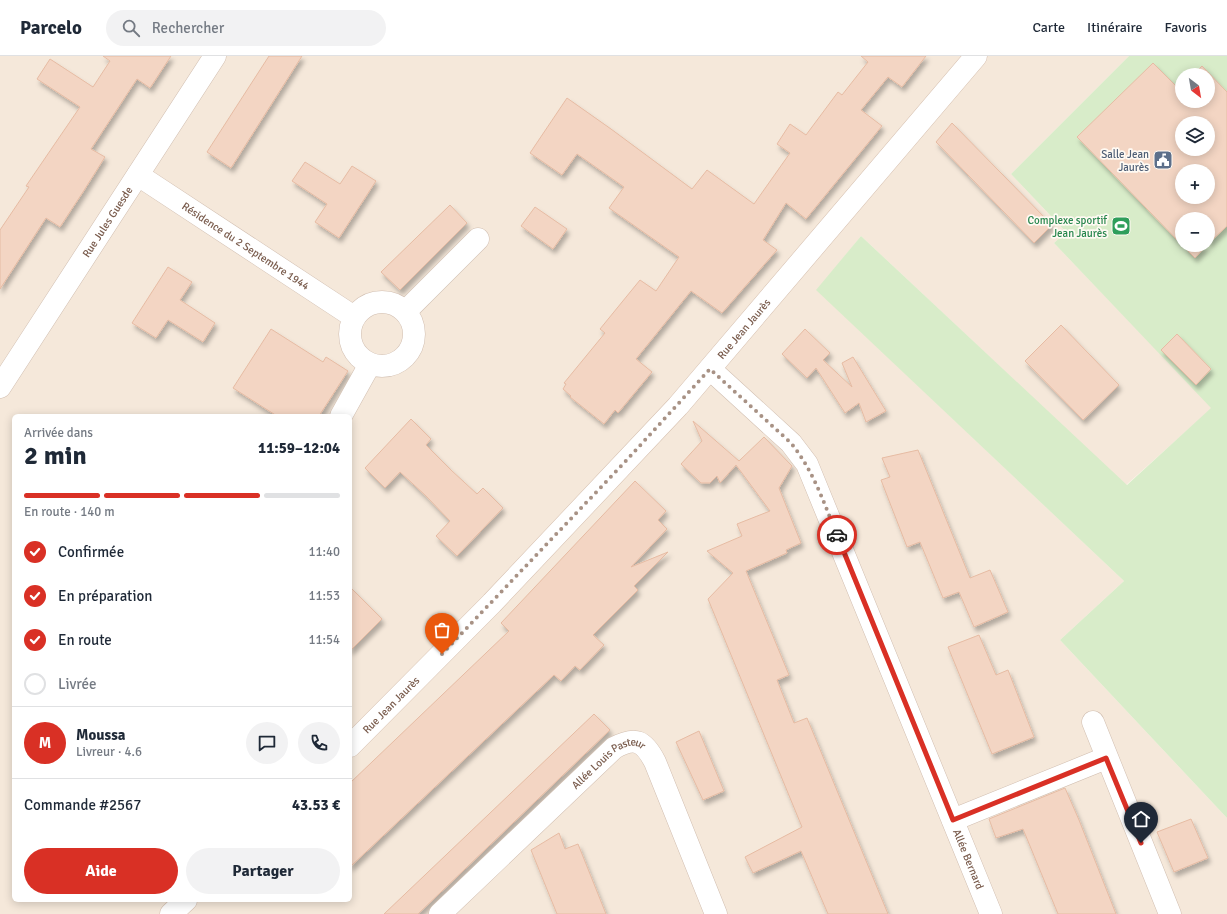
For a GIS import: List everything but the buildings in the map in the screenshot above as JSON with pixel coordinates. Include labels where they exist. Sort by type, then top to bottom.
[{"type":"street","name":"Rue Jules Guesde","points":[[0,387],[215,56]]},
{"type":"street","name":"Rue Jean Jaurès","points":[[352,744],[492,603],[678,406],[976,56]]},
{"type":"street","name":"Résidence du 2 Septembre 1944","points":[[138,175],[354,317]]},
{"type":"street","points":[[406,311],[478,239]]},
{"type":"street","points":[[376,302],[389,302],[406,311],[412,321],[415,332],[411,348],[404,358],[394,364],[382,366],[370,364],[356,352],[350,341],[350,328],[354,317],[363,307],[376,302]]},
{"type":"street","points":[[342,414],[370,364]]},
{"type":"street","name":"Allée Bernard","points":[[710,369],[791,443],[807,464],[991,914]]},
{"type":"street","points":[[1093,722],[1106,758],[1170,914]]},
{"type":"street","name":"Allée Louis Pasteur","points":[[440,914],[614,748],[631,741],[638,741],[644,745],[655,762],[716,914]]},
{"type":"street","points":[[953,820],[1106,758]]},
{"type":"street","points":[[170,914],[184,902]]},
{"type":"shaded area","points":[[0,56],[1129,56],[1011,174],[1066,232],[1054,243],[1212,408],[1126,485],[861,236],[817,290],[1124,581],[1060,640],[1227,818],[1227,914],[0,914]]},
{"type":"green space","points":[[1129,56],[1227,56],[1227,818],[1060,640],[1124,581],[816,290],[861,236],[1127,485],[1211,408],[1054,243],[1066,232],[1011,174]]},
{"type":"way so far","points":[[442,654],[678,406],[710,369],[799,452],[814,478],[837,535]]},
{"type":"place","name":"Salle Jean Jaurès","points":[[1163,160]]},
{"type":"place","name":"Complexe sportif Jean Jaurès","points":[[1121,226]]},
{"type":"route","points":[[837,535],[953,820],[1106,758],[1141,843]]}]
